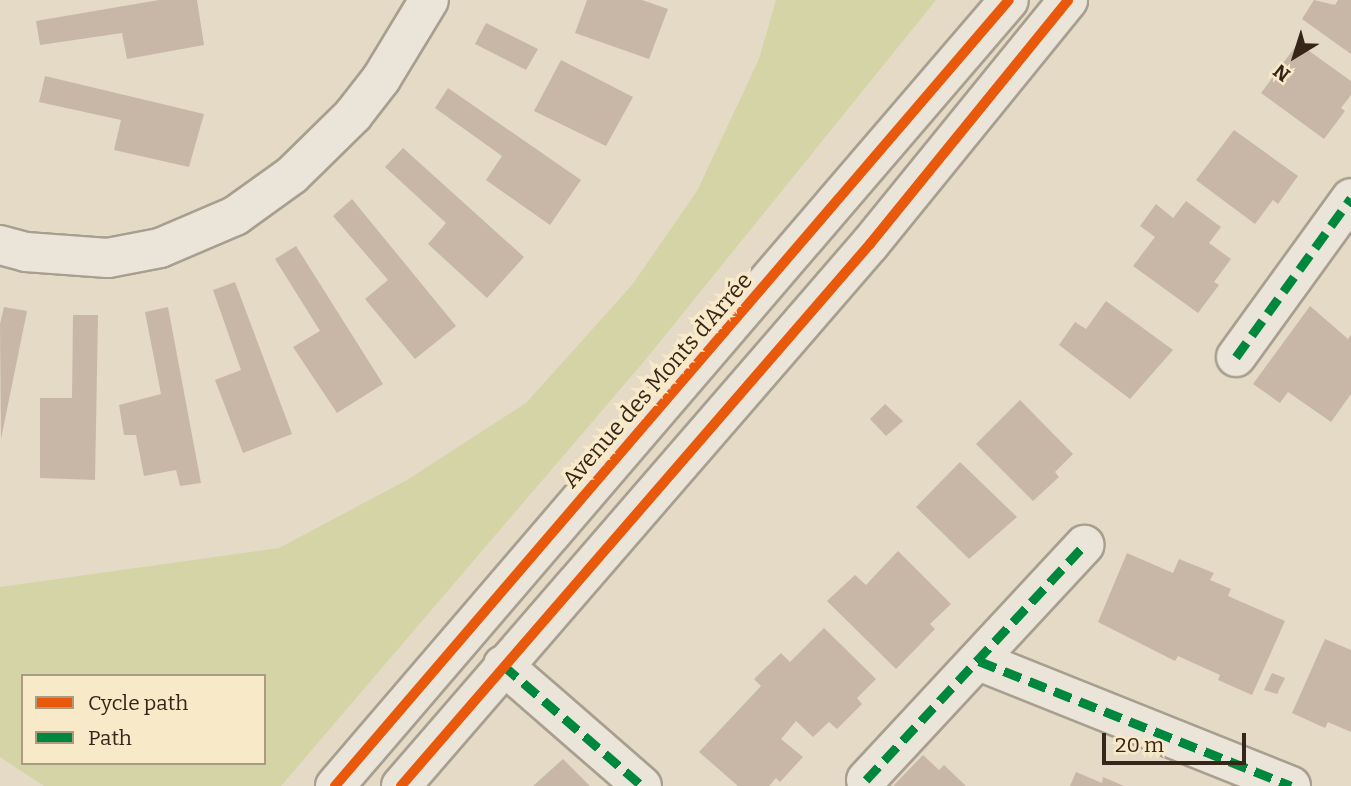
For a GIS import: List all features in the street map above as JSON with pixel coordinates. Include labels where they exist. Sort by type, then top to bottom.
[{"type":"street","points":[[0,245],[48,255],[108,258],[160,248],[235,216],[292,175],[353,115],[382,79],[429,0]]},
{"type":"street","name":"Avenue des Monts d'Arrée","points":[[335,786],[1009,0]]},
{"type":"street","points":[[401,786],[870,244],[1068,0]]},
{"type":"street","points":[[1236,358],[1351,198]]},
{"type":"street","points":[[866,780],[1084,545]]},
{"type":"street","points":[[978,662],[1291,786]]},
{"type":"street","points":[[503,665],[642,786]]},
{"type":"green space","points":[[776,0],[936,0],[646,359],[281,786],[44,786],[0,757],[0,587],[279,548],[407,480],[526,403],[632,285],[697,191],[759,59]]},
{"type":"building","points":[[159,0],[197,0],[204,45],[127,59],[122,33],[40,45],[36,21]]},
{"type":"building","points":[[587,0],[642,0],[668,9],[649,59],[575,33]]},
{"type":"building","points":[[1314,0],[1335,5],[1338,0],[1351,0],[1351,54],[1302,19]]},
{"type":"building","points":[[486,23],[538,49],[526,70],[475,44]]},
{"type":"building","points":[[1298,43],[1351,81],[1351,95],[1341,108],[1345,111],[1324,139],[1261,93]]},
{"type":"building","points":[[561,60],[633,97],[606,146],[534,111]]},
{"type":"building","points":[[45,76],[204,114],[189,167],[114,150],[121,120],[39,102]]},
{"type":"building","points":[[448,88],[581,180],[550,225],[486,180],[502,156],[435,108]]},
{"type":"building","points":[[1234,130],[1298,176],[1278,204],[1273,200],[1255,224],[1196,180]]},
{"type":"building","points":[[403,148],[524,257],[487,298],[428,244],[446,223],[385,167]]},
{"type":"building","points":[[352,199],[456,326],[415,359],[365,299],[388,280],[333,216]]},
{"type":"building","points":[[1186,201],[1221,227],[1209,243],[1231,259],[1214,282],[1219,285],[1198,313],[1133,266],[1155,237],[1140,226],[1156,204],[1173,218]]},
{"type":"building","points":[[296,246],[383,384],[337,413],[293,347],[320,331],[275,259]]},
{"type":"building","points":[[235,282],[292,434],[243,453],[215,380],[241,370],[213,290]]},
{"type":"building","points":[[1106,301],[1173,350],[1130,399],[1059,345],[1075,322],[1086,329]]},
{"type":"building","points":[[1310,306],[1348,339],[1351,335],[1351,394],[1331,422],[1288,392],[1280,403],[1253,384]]},
{"type":"building","points":[[4,307],[27,311],[1,439],[0,324]]},
{"type":"building","points":[[168,307],[201,483],[180,486],[176,470],[144,476],[136,435],[124,435],[119,405],[161,394],[145,312]]},
{"type":"building","points":[[73,315],[98,315],[95,480],[40,478],[40,398],[72,398]]},
{"type":"building","points":[[1020,400],[1073,454],[1055,472],[1059,477],[1033,501],[976,444]]},
{"type":"building","points":[[885,404],[903,421],[886,436],[870,419]]},
{"type":"building","points":[[960,462],[1017,517],[969,559],[916,507]]},
{"type":"building","points":[[898,551],[951,604],[930,624],[935,629],[896,669],[827,601],[855,575],[866,585]]},
{"type":"building","points":[[1127,553],[1173,573],[1179,559],[1214,573],[1210,580],[1231,589],[1228,596],[1285,621],[1252,695],[1218,680],[1220,675],[1178,656],[1175,661],[1098,622]]},
{"type":"building","points":[[824,628],[876,679],[857,698],[862,704],[837,729],[829,722],[813,737],[796,721],[781,739],[803,757],[780,782],[776,778],[769,786],[738,786],[699,752],[761,686],[754,679],[781,653],[790,662]]},
{"type":"building","points":[[1325,639],[1351,650],[1351,732],[1328,722],[1325,728],[1292,713]]},
{"type":"building","points":[[1272,673],[1285,678],[1277,694],[1264,690]]},
{"type":"building","points":[[923,755],[939,770],[944,765],[966,786],[893,786]]},
{"type":"building","points":[[563,759],[590,786],[533,786]]},
{"type":"building","points":[[1076,772],[1102,783],[1103,777],[1124,786],[1070,786]]},
{"type":"marked path","points":[[1236,357],[1351,198]]},
{"type":"marked path","points":[[866,780],[1084,545]]},
{"type":"marked path","points":[[979,661],[1291,786]]},
{"type":"marked path","points":[[503,665],[642,786]]},
{"type":"cycle path","points":[[335,786],[1009,0]]},
{"type":"cycle path","points":[[401,786],[870,244],[1068,0]]}]
